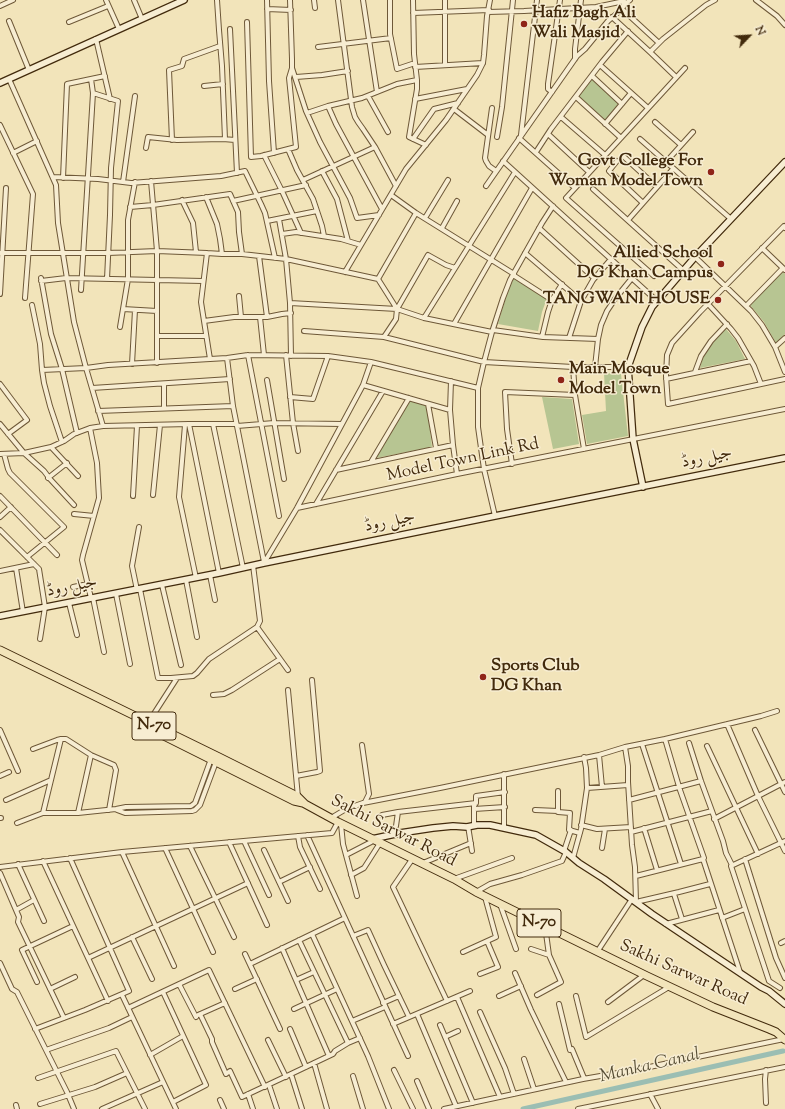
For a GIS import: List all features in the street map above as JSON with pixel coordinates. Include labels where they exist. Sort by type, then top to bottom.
[{"type":"highway","name":"Sakhi Sarwar Road","points":[[0,650],[27,666],[147,723],[174,739],[230,763],[298,798],[305,804],[339,823],[413,858],[476,892],[644,975],[713,1006],[776,1032],[785,1034]]},
{"type":"highway","name":"N-70","points":[[0,656],[27,666]]},
{"type":"highway","name":"N-70","points":[[94,699],[174,739],[213,761],[294,801],[305,804]]},
{"type":"highway","name":"Sakhi Sarwar Road","points":[[776,1032],[785,1040]]},
{"type":"street","points":[[0,6],[13,0]]},
{"type":"street","points":[[106,0],[119,29]]},
{"type":"street","points":[[134,0],[142,19]]},
{"type":"street","points":[[1,81],[29,70],[184,0]]},
{"type":"street","points":[[217,0],[225,139]]},
{"type":"street","points":[[267,0],[269,81],[274,153]]},
{"type":"street","points":[[247,22],[251,157],[296,147],[289,78],[292,68],[290,0]]},
{"type":"street","points":[[314,0],[315,8]]},
{"type":"street","points":[[338,0],[352,108],[358,122],[375,147],[396,186]]},
{"type":"street","points":[[363,0],[378,92]]},
{"type":"street","points":[[390,0],[391,38],[397,68],[415,65],[483,63]]},
{"type":"street","points":[[413,0],[415,65],[417,80],[416,99],[409,137],[426,145]]},
{"type":"street","points":[[445,0],[445,65]]},
{"type":"street","points":[[345,272],[406,169],[454,109],[477,75],[483,63],[490,0]]},
{"type":"street","points":[[497,137],[502,107],[513,0]]},
{"type":"street","points":[[520,137],[537,0]]},
{"type":"street","points":[[552,92],[548,89],[548,84],[560,0]]},
{"type":"street","points":[[575,60],[581,0]]},
{"type":"street","points":[[486,186],[577,56],[623,4],[630,0]]},
{"type":"street","points":[[650,52],[706,5],[715,0]]},
{"type":"street","points":[[756,0],[777,16],[785,25]]},
{"type":"street","points":[[413,13],[445,11],[512,12],[623,4]]},
{"type":"street","points":[[623,4],[659,43]]},
{"type":"street","points":[[69,22],[108,6]]},
{"type":"street","points":[[267,10],[291,10]]},
{"type":"street","points":[[612,17],[676,77]]},
{"type":"street","points":[[9,21],[29,70]]},
{"type":"street","points":[[230,29],[237,173]]},
{"type":"street","points":[[536,152],[600,65],[628,32]]},
{"type":"street","points":[[318,47],[391,38]]},
{"type":"street","points":[[96,39],[110,98]]},
{"type":"street","points":[[172,140],[169,70],[182,66],[184,59],[220,46]]},
{"type":"street","points":[[600,65],[648,108]]},
{"type":"street","points":[[292,68],[307,113],[332,166],[350,198],[357,218],[379,215]]},
{"type":"street","points":[[654,276],[566,198],[685,68]]},
{"type":"street","points":[[296,77],[348,71]]},
{"type":"street","points":[[63,178],[67,84],[105,76]]},
{"type":"street","points":[[592,76],[622,104]]},
{"type":"street","points":[[8,79],[56,185],[58,223],[74,322],[103,426]]},
{"type":"street","points":[[81,290],[93,93],[92,79]]},
{"type":"street","points":[[307,113],[368,96],[397,84],[417,80]]},
{"type":"street","points":[[204,86],[223,84]]},
{"type":"street","points":[[416,99],[467,90]]},
{"type":"street","points":[[93,93],[118,101],[111,168],[107,279]]},
{"type":"street","points":[[605,124],[631,93]]},
{"type":"street","points":[[123,182],[135,96]]},
{"type":"street","points":[[368,96],[388,132]]},
{"type":"street","points":[[576,97],[621,138]]},
{"type":"street","points":[[413,139],[434,109],[458,103]]},
{"type":"street","points":[[328,106],[336,124],[382,209]]},
{"type":"street","points":[[492,108],[485,158],[489,166],[496,171]]},
{"type":"street","points":[[454,109],[488,135]]},
{"type":"street","points":[[561,117],[605,155]]},
{"type":"street","points":[[655,122],[681,145]]},
{"type":"street","points":[[0,125],[33,194],[25,298]]},
{"type":"street","points":[[666,162],[693,132]]},
{"type":"street","points":[[548,134],[589,172]]},
{"type":"street","points":[[146,148],[148,137],[172,140],[235,140]]},
{"type":"street","points":[[520,137],[575,188]]},
{"type":"street","points":[[640,139],[730,220]]},
{"type":"street","points":[[13,153],[37,141]]},
{"type":"street","points":[[303,180],[375,147]]},
{"type":"street","points":[[288,149],[317,211],[324,236]]},
{"type":"street","points":[[264,155],[282,190],[301,233]]},
{"type":"street","points":[[623,156],[657,187]]},
{"type":"street","points":[[503,161],[658,301]]},
{"type":"street","points":[[617,162],[609,171],[643,203]]},
{"type":"street","points":[[643,487],[633,439],[628,368],[642,327],[652,307],[695,257],[785,162]]},
{"type":"street","points":[[628,220],[673,169]]},
{"type":"street","points":[[53,177],[135,182],[221,176],[245,171],[261,204],[267,221],[275,258]]},
{"type":"street","points":[[322,171],[337,199],[348,241]]},
{"type":"street","points":[[424,318],[515,172]]},
{"type":"street","points":[[425,218],[448,180]]},
{"type":"street","points":[[151,181],[158,280],[157,363]]},
{"type":"street","points":[[120,327],[128,279],[128,220],[135,182]]},
{"type":"street","points":[[233,201],[306,185]]},
{"type":"street","points":[[0,294],[1,253],[6,188]]},
{"type":"street","points":[[454,324],[532,188]]},
{"type":"street","points":[[593,189],[684,270]]},
{"type":"street","points":[[130,207],[230,194],[238,212],[242,254]]},
{"type":"street","points":[[391,195],[416,213],[491,259],[552,300]]},
{"type":"street","points":[[206,197],[217,224],[222,254]]},
{"type":"street","points":[[182,200],[193,223],[196,252]]},
{"type":"street","points":[[442,228],[457,201]]},
{"type":"street","points":[[494,516],[484,469],[478,427],[478,388],[503,298],[513,274],[553,206]]},
{"type":"street","points":[[267,221],[317,211]]},
{"type":"street","points":[[378,279],[416,213]]},
{"type":"street","points":[[279,219],[286,259],[291,313],[291,356]]},
{"type":"street","points":[[785,228],[784,226],[762,248],[672,343],[667,355],[666,379],[668,404],[785,379]]},
{"type":"street","points":[[539,228],[594,278]]},
{"type":"street","points":[[282,234],[296,232],[341,239],[361,245]]},
{"type":"street","points":[[746,306],[784,269],[762,248]]},
{"type":"street","points":[[1,253],[108,253],[157,251],[242,254],[286,259],[378,279],[397,309]]},
{"type":"street","points":[[207,253],[201,302],[210,359]]},
{"type":"street","points":[[525,253],[581,301]]},
{"type":"street","points":[[384,337],[396,319],[397,309],[428,255],[446,265],[455,268]]},
{"type":"street","points":[[259,256],[268,317]]},
{"type":"street","points":[[695,257],[746,306],[762,324],[775,347],[785,372]]},
{"type":"street","points":[[568,338],[581,301],[594,278],[611,259]]},
{"type":"street","points":[[77,433],[62,369],[51,334],[41,279],[66,278],[203,281]]},
{"type":"street","points":[[595,367],[601,325],[607,311],[632,278]]},
{"type":"street","points":[[542,337],[552,300],[562,284]]},
{"type":"street","points":[[239,296],[241,317]]},
{"type":"street","points":[[290,303],[397,309],[424,318],[493,331],[542,337],[598,339]]},
{"type":"street","points":[[708,304],[738,338],[751,361],[761,384]]},
{"type":"street","points":[[32,305],[40,344],[42,370],[50,406],[62,442]]},
{"type":"street","points":[[123,309],[157,311]]},
{"type":"street","points":[[132,364],[135,310]]},
{"type":"street","points":[[204,321],[241,317],[268,317],[291,313]]},
{"type":"street","points":[[260,317],[264,355]]},
{"type":"street","points":[[695,372],[701,356],[711,341],[727,324]]},
{"type":"street","points":[[304,331],[384,337],[484,362],[572,367],[628,368]]},
{"type":"street","points":[[157,336],[206,336]]},
{"type":"street","points":[[775,347],[785,338]]},
{"type":"street","points":[[42,370],[227,358],[248,355],[328,356],[371,362],[478,388]]},
{"type":"street","points":[[248,355],[279,516]]},
{"type":"street","points":[[286,356],[293,423],[298,450]]},
{"type":"street","points":[[290,397],[313,399],[328,356]]},
{"type":"street","points":[[227,358],[236,425],[264,563]]},
{"type":"street","points":[[666,379],[751,361]]},
{"type":"street","points":[[264,563],[297,508],[363,385],[371,362]]},
{"type":"street","points":[[572,367],[575,396],[584,449]]},
{"type":"street","points":[[92,388],[230,379]]},
{"type":"street","points":[[267,380],[284,479]]},
{"type":"street","points":[[451,381],[450,410],[457,474]]},
{"type":"street","points":[[0,384],[27,420],[8,434]]},
{"type":"street","points":[[164,384],[164,408]]},
{"type":"street","points":[[363,385],[450,410]]},
{"type":"street","points":[[316,504],[383,390]]},
{"type":"street","points":[[512,464],[507,430],[505,392],[575,396]]},
{"type":"street","points":[[371,462],[409,398]]},
{"type":"street","points":[[428,404],[436,448]]},
{"type":"street","points":[[98,410],[233,406]]},
{"type":"street","name":"Model Town Link Rd","points":[[297,508],[457,474],[785,409]]},
{"type":"street","points":[[27,557],[64,527],[10,473],[2,454],[24,453],[51,447],[77,433],[90,428],[103,426],[236,425],[274,422],[342,424]]},
{"type":"street","points":[[0,424],[24,453],[44,471],[48,478],[74,505]]},
{"type":"street","points":[[213,424],[243,568]]},
{"type":"street","points":[[153,495],[160,425]]},
{"type":"street","points":[[187,425],[220,574]]},
{"type":"street","points":[[187,425],[179,497],[196,578]]},
{"type":"street","points":[[132,496],[137,426]]},
{"type":"street","points":[[90,428],[97,463],[99,498],[82,560],[104,652]]},
{"type":"street","points":[[336,470],[453,444]]},
{"type":"street","points":[[51,447],[78,476]]},
{"type":"street","name":"جیل روڈ","points":[[0,615],[24,612],[220,574],[253,565],[785,458]]},
{"type":"street","points":[[48,478],[67,464]]},
{"type":"street","points":[[0,496],[57,555]]},
{"type":"street","points":[[0,517],[11,507]]},
{"type":"street","points":[[74,514],[94,516]]},
{"type":"street","points":[[139,526],[132,566],[158,678],[193,676],[209,660],[257,627],[260,620],[253,565]]},
{"type":"street","points":[[1,532],[39,569],[45,608],[40,639]]},
{"type":"street","points":[[0,571],[34,564]]},
{"type":"street","points":[[16,568],[24,612]]},
{"type":"street","points":[[210,575],[215,600]]},
{"type":"street","points":[[186,580],[197,637]]},
{"type":"street","points":[[73,587],[88,584]]},
{"type":"street","points":[[162,585],[180,665]]},
{"type":"street","points":[[116,594],[130,664]]},
{"type":"street","points":[[70,603],[76,635]]},
{"type":"street","points":[[257,627],[288,670]]},
{"type":"street","points":[[213,695],[224,694],[232,690],[280,659]]},
{"type":"street","points":[[147,723],[177,678]]},
{"type":"street","points":[[296,776],[317,772],[320,770],[312,680]]},
{"type":"street","points":[[288,690],[298,798]]},
{"type":"street","points":[[330,818],[346,809],[365,802],[599,755],[625,747],[665,739],[777,711]]},
{"type":"street","points":[[727,724],[758,796],[783,842],[785,851]]},
{"type":"street","points":[[0,730],[18,771]]},
{"type":"street","points":[[755,730],[783,783],[785,792]]},
{"type":"street","points":[[43,813],[62,739]]},
{"type":"street","points":[[33,749],[66,739],[91,755],[114,765],[116,768],[109,810]]},
{"type":"street","points":[[665,739],[704,858],[710,884],[740,973]]},
{"type":"street","points":[[689,743],[714,819],[726,853],[732,865],[731,866],[768,981],[780,988]]},
{"type":"street","points":[[642,744],[681,864]]},
{"type":"street","points":[[362,746],[369,794],[365,802]]},
{"type":"street","points":[[707,746],[758,854]]},
{"type":"street","points":[[597,952],[634,900],[636,876],[631,829],[628,766],[625,747]]},
{"type":"street","points":[[78,813],[91,755]]},
{"type":"street","points":[[599,755],[602,787]]},
{"type":"street","points":[[573,858],[582,825],[587,788],[584,757]]},
{"type":"street","points":[[116,810],[126,807],[190,806],[194,804],[213,761]]},
{"type":"street","points":[[17,823],[43,813],[78,813],[109,810],[125,812],[156,812],[195,810],[200,805],[203,797],[213,761]]},
{"type":"street","points":[[0,776],[9,772]]},
{"type":"street","points":[[504,774],[504,828]]},
{"type":"street","points":[[6,800],[51,780]]},
{"type":"street","points":[[629,800],[701,781]]},
{"type":"street","points":[[714,819],[783,783]]},
{"type":"street","points":[[587,788],[628,785]]},
{"type":"street","points":[[558,791],[558,811]]},
{"type":"street","points":[[472,851],[471,826],[476,796],[504,792]]},
{"type":"street","points":[[197,795],[203,797]]},
{"type":"street","points":[[382,815],[476,803]]},
{"type":"street","points":[[156,807],[156,812]]},
{"type":"street","points":[[474,809],[505,807]]},
{"type":"street","points":[[476,892],[490,884],[562,861],[571,830],[569,830],[570,813],[535,810]]},
{"type":"street","points":[[582,825],[597,829],[644,828],[712,811]]},
{"type":"street","points":[[391,835],[396,826],[398,812]]},
{"type":"street","points":[[0,867],[122,852],[332,833],[339,823]]},
{"type":"street","points":[[339,823],[357,896]]},
{"type":"street","points":[[346,855],[391,835],[433,828],[490,825],[526,832],[565,851],[579,863],[634,900],[666,924],[769,991],[785,1004]]},
{"type":"street","points":[[644,828],[657,870]]},
{"type":"street","points":[[602,848],[605,829]]},
{"type":"street","points":[[571,830],[580,833]]},
{"type":"street","points":[[307,835],[408,1056]]},
{"type":"street","points":[[298,836],[300,847],[320,889]]},
{"type":"street","points":[[244,841],[269,895]]},
{"type":"street","points":[[351,875],[364,868],[376,841]]},
{"type":"street","points":[[229,842],[267,926]]},
{"type":"street","points":[[732,865],[783,842]]},
{"type":"street","points":[[422,864],[471,843]]},
{"type":"street","points":[[190,846],[234,937]]},
{"type":"street","points":[[164,848],[194,908],[213,952]]},
{"type":"street","points":[[264,850],[288,901]]},
{"type":"street","points":[[122,852],[174,966]]},
{"type":"street","points":[[35,1028],[64,1018],[130,991],[70,858]]},
{"type":"street","points":[[413,858],[393,887],[447,1001]]},
{"type":"street","points":[[454,879],[512,858]]},
{"type":"street","points":[[636,876],[703,859]]},
{"type":"street","points":[[745,859],[776,958],[785,978]]},
{"type":"street","points":[[43,861],[108,1000]]},
{"type":"street","points":[[18,864],[44,921]]},
{"type":"street","points":[[279,882],[310,867]]},
{"type":"street","points":[[0,873],[19,917],[18,922],[64,1018]]},
{"type":"street","points":[[88,958],[248,883]]},
{"type":"street","points":[[634,900],[674,894],[710,884]]},
{"type":"street","points":[[674,894],[682,919]]},
{"type":"street","points":[[463,952],[496,937],[485,896]]},
{"type":"street","points":[[16,910],[34,900]]},
{"type":"street","points":[[500,904],[516,949]]},
{"type":"street","points":[[722,918],[745,909]]},
{"type":"street","points":[[666,924],[719,910]]},
{"type":"street","points":[[250,964],[344,918]]},
{"type":"street","points":[[37,982],[22,950],[73,926]]},
{"type":"street","points":[[537,994],[561,982],[549,955],[545,926]]},
{"type":"street","points":[[353,936],[368,930],[409,1017]]},
{"type":"street","points":[[312,934],[360,1038],[389,1109]]},
{"type":"street","points":[[132,937],[152,979]]},
{"type":"street","points":[[299,940],[348,1043]]},
{"type":"street","points":[[480,974],[498,967],[487,941]]},
{"type":"street","points":[[282,948],[329,1056]]},
{"type":"street","points":[[531,949],[549,955]]},
{"type":"street","points":[[245,954],[280,1029]]},
{"type":"street","points":[[0,963],[12,988],[17,992],[74,1109]]},
{"type":"street","points":[[128,1008],[209,970],[277,1109]]},
{"type":"street","points":[[296,980],[314,972]]},
{"type":"street","points":[[515,973],[566,1082]]},
{"type":"street","points":[[608,1002],[644,975]]},
{"type":"street","points":[[50,989],[75,977]]},
{"type":"street","points":[[235,989],[257,979]]},
{"type":"street","points":[[761,987],[768,981]]},
{"type":"street","points":[[179,984],[195,1017],[225,1003]]},
{"type":"street","points":[[499,996],[521,986]]},
{"type":"street","points":[[576,996],[586,1037],[670,987]]},
{"type":"street","points":[[294,1009],[337,989]]},
{"type":"street","points":[[393,1024],[470,991]]},
{"type":"street","points":[[163,992],[206,1085],[173,1102]]},
{"type":"street","points":[[122,995],[176,1109]]},
{"type":"street","points":[[352,1021],[399,996]]},
{"type":"street","points":[[457,997],[500,1097]]},
{"type":"street","points":[[559,1004],[570,1050],[572,1050],[584,1078]]},
{"type":"street","points":[[480,1012],[505,1068],[514,1094]]},
{"type":"street","points":[[200,1014],[226,1074],[230,1071],[242,1097],[329,1056],[348,1043],[360,1038]]},
{"type":"street","points":[[417,1014],[456,1106]]},
{"type":"street","points":[[46,1050],[109,1028],[132,1017]]},
{"type":"street","points":[[440,1025],[473,1103]]},
{"type":"street","points":[[290,1029],[306,1067]]},
{"type":"street","points":[[445,1037],[458,1031]]},
{"type":"street","points":[[150,1055],[183,1036]]},
{"type":"street","points":[[268,1040],[286,1077]]},
{"type":"street","points":[[444,1109],[584,1078],[635,1070],[785,1040]]},
{"type":"street","points":[[38,1078],[116,1050],[144,1109]]},
{"type":"street","points":[[524,1059],[534,1089]]},
{"type":"street","points":[[314,1063],[327,1109]]},
{"type":"street","points":[[578,1109],[785,1067]]},
{"type":"street","points":[[394,1070],[413,1109]]},
{"type":"street","points":[[766,1070],[764,1079],[766,1103]]},
{"type":"street","points":[[40,1104],[95,1087],[127,1072]]},
{"type":"street","points":[[291,1074],[302,1109]]},
{"type":"street","points":[[353,1076],[363,1109]]},
{"type":"street","points":[[417,1081],[429,1109]]},
{"type":"street","points":[[102,1109],[163,1082]]},
{"type":"street","points":[[248,1094],[253,1109]]},
{"type":"street","points":[[650,1094],[658,1109]]},
{"type":"street","points":[[220,1100],[224,1109]]},
{"type":"street","points":[[113,1104],[115,1109]]},
{"type":"street","points":[[604,1104],[606,1109]]},
{"type":"green space","points":[[592,79],[620,104],[605,121],[578,97]]},
{"type":"green space","points":[[783,272],[785,274],[785,334],[776,343],[764,322],[750,305]]},
{"type":"green space","points":[[513,278],[547,298],[538,331],[498,324]]},
{"type":"green space","points":[[726,329],[736,341],[745,359],[700,368],[703,357],[710,345]]},
{"type":"green space","points":[[604,373],[621,374],[628,436],[587,444],[582,415],[606,411]]},
{"type":"green space","points":[[542,397],[572,399],[579,444],[553,449]]},
{"type":"green space","points":[[410,401],[427,404],[432,447],[376,458]]},
{"type":"waterway","name":"Manka Canal","points":[[523,1109],[783,1051]]},
{"type":"place","name":"Hafiz Bagh Ali Wali Masjid","points":[[524,24]]},
{"type":"place","name":"Govt College For Woman Model Town","points":[[711,172]]},
{"type":"place","name":"Allied School DG Khan Campus","points":[[721,264]]},
{"type":"place","name":"TANGWANI HOUSE","points":[[718,300]]},
{"type":"place","name":"Main Mosque Model Town","points":[[561,380]]},
{"type":"place","name":"Sports Club DG Khan","points":[[483,677]]}]
